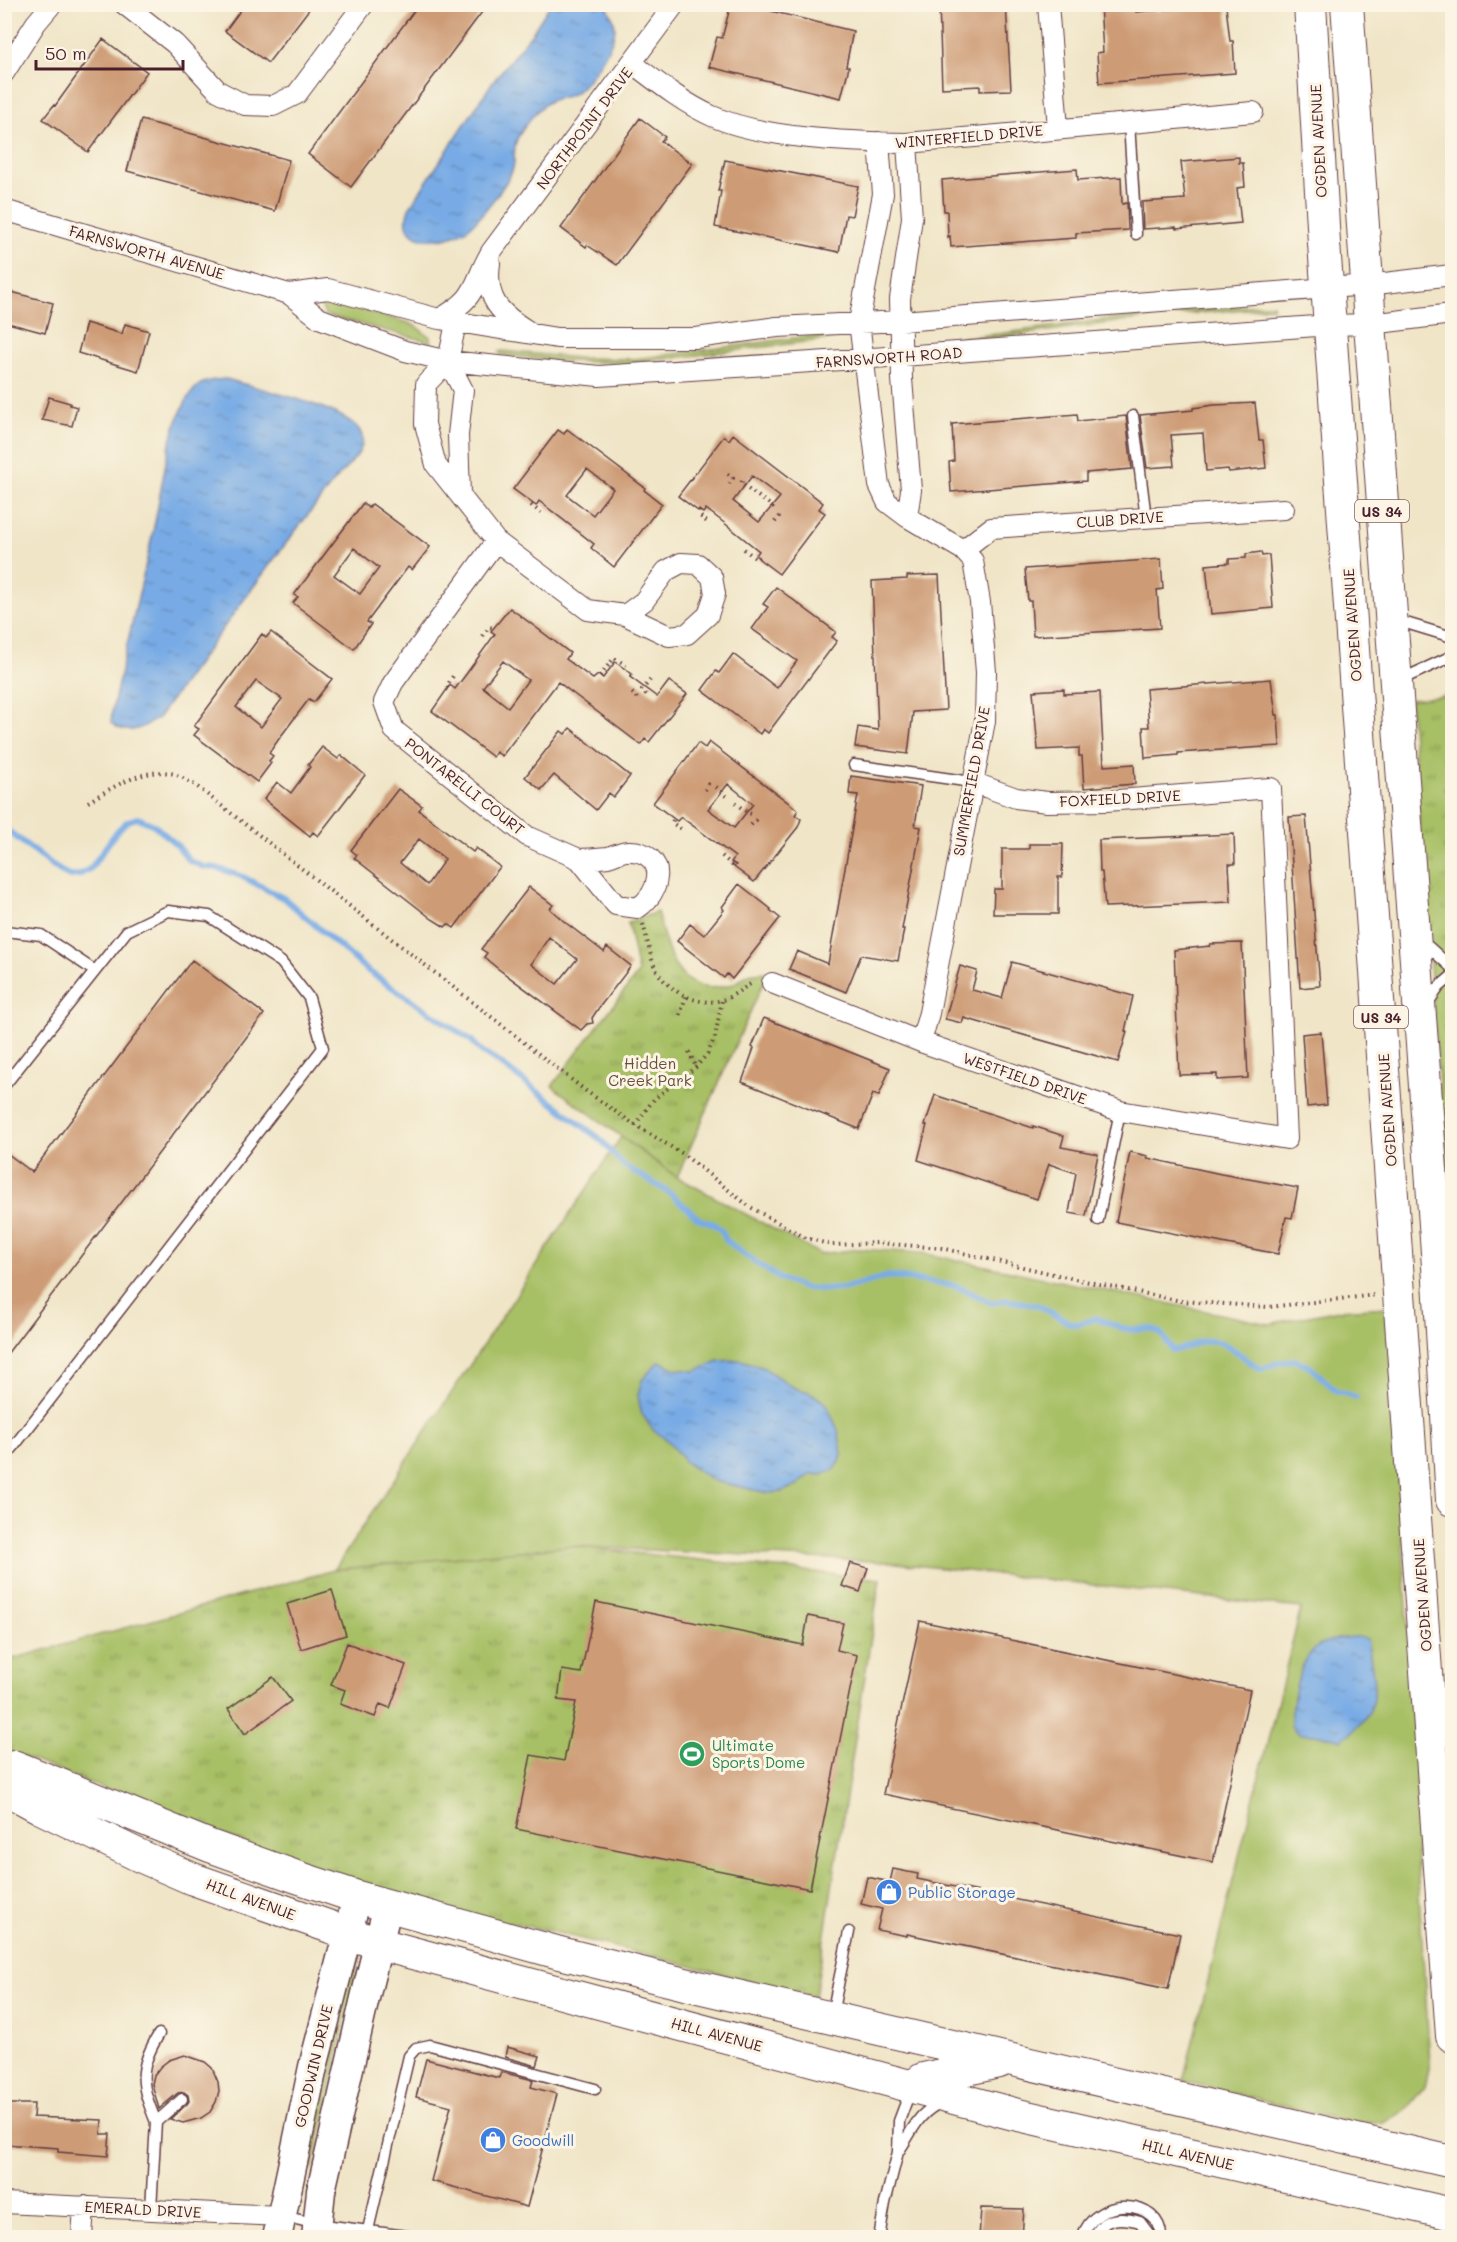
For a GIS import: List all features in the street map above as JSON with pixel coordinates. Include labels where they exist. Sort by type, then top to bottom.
[{"type":"main road","name":"OGDEN AVENUE","points":[[1310,4],[1330,325],[1452,2036]]},
{"type":"main road","name":"US 34","points":[[1347,4],[1420,1014],[1452,1500]]},
{"type":"main road","points":[[4,1768],[16,1767],[210,1846],[357,1897],[556,1952],[1452,2162]]},
{"type":"main road","name":"HILL AVENUE","points":[[4,1788],[101,1837],[183,1874],[379,1944],[1036,2120],[1452,2214]]},
{"type":"main road","points":[[912,2087],[923,2079],[1012,2060]]},
{"type":"street","points":[[4,73],[51,4]]},
{"type":"street","points":[[124,4],[175,44],[218,91],[245,105],[273,106],[297,94],[364,4]]},
{"type":"street","name":"NORTHPOINT DRIVE","points":[[448,321],[455,310],[475,290],[491,252],[675,4]]},
{"type":"street","points":[[1048,4],[1058,128]]},
{"type":"street","name":"WINTERFIELD DRIVE","points":[[632,63],[684,101],[711,116],[744,128],[794,135],[879,142],[907,142],[1253,112]]},
{"type":"street","points":[[879,142],[883,194],[859,322],[879,485],[887,502],[907,517],[963,549]]},
{"type":"street","points":[[907,142],[912,218],[901,282],[902,356],[911,490],[907,517]]},
{"type":"street","name":"FARNSWORTH AVENUE","points":[[4,210],[289,294],[319,318],[405,351],[448,361]]},
{"type":"street","points":[[491,252],[488,281],[494,300],[509,320],[535,335]]},
{"type":"street","points":[[460,494],[458,435],[463,390],[448,361],[448,321],[557,338],[696,338],[777,327],[901,321],[1368,285],[1452,275]]},
{"type":"street","name":"FARNSWORTH AVENUE","points":[[289,294],[328,289],[448,321]]},
{"type":"street","points":[[1330,325],[1371,324],[1452,314]]},
{"type":"street","name":"FARNSWORTH ROAD","points":[[448,361],[599,376],[1330,325]]},
{"type":"street","points":[[448,361],[426,384],[425,424],[436,465],[496,541],[588,610],[625,615],[669,636],[687,634],[708,615],[715,594],[712,577],[698,564],[681,563],[666,571],[644,602],[625,615]]},
{"type":"street","name":"CLUB DRIVE","points":[[963,549],[991,528],[1284,508]]},
{"type":"street","name":"PONTARELLI COURT","points":[[496,541],[393,682],[384,702],[394,730],[527,836],[579,860]]},
{"type":"street","name":"SUMMERFIELD DRIVE","points":[[921,1042],[929,1013],[985,721],[986,672],[980,602],[973,561],[963,549]]},
{"type":"street","name":"FOXFIELD DRIVE","points":[[972,782],[1016,798],[1047,802],[1106,801],[1271,788],[1287,1139]]},
{"type":"street","name":"WESTFIELD DRIVE","points":[[772,983],[921,1042],[1120,1111],[1287,1139]]},
{"type":"street","name":"GOODWIN DRIVE","points":[[279,2227],[298,2126],[357,1897]]},
{"type":"street","points":[[316,2230],[321,2191],[388,1905]]},
{"type":"street","name":"EMERALD DRIVE","points":[[4,2203],[151,2209],[279,2227]]},
{"type":"street","points":[[82,2238],[84,2206]]},
{"type":"lane","points":[[1129,123],[1136,234]]},
{"type":"lane","points":[[1133,416],[1146,518]]},
{"type":"lane","points":[[1390,618],[1452,637]]},
{"type":"lane","points":[[1395,682],[1452,656]]},
{"type":"lane","points":[[854,765],[972,782]]},
{"type":"lane","points":[[4,1086],[127,931],[168,911],[209,916],[280,962],[309,998],[323,1048],[4,1459]]},
{"type":"lane","points":[[4,931],[41,935],[95,971]]},
{"type":"lane","points":[[1414,933],[1452,968]]},
{"type":"lane","points":[[1420,1014],[1439,987],[1452,976]]},
{"type":"lane","points":[[1098,1220],[1120,1111]]},
{"type":"lane","points":[[831,2018],[849,1932]]},
{"type":"lane","points":[[151,2209],[156,2122],[144,2094],[143,2071],[150,2048],[159,2034]]},
{"type":"lane","points":[[368,2230],[408,2056],[416,2048],[430,2045],[595,2089]]},
{"type":"lane","points":[[879,2238],[898,2152],[899,2121],[912,2087]]},
{"type":"lane","points":[[898,2152],[910,2136],[915,2122],[931,2107],[952,2097]]},
{"type":"lane","points":[[156,2122],[182,2099]]},
{"type":"lane","points":[[1082,2238],[1085,2227],[1094,2216],[1104,2210],[1120,2206],[1135,2208],[1151,2214],[1161,2231],[1161,2238]]},
{"type":"lane","points":[[1095,2238],[1100,2226],[1106,2222],[1126,2218],[1140,2222],[1150,2232],[1152,2238]]},
{"type":"lane","points":[[279,2227],[368,2230],[422,2238]]},
{"type":"path","points":[[728,474],[733,478],[728,486]]},
{"type":"path","points":[[742,481],[741,484],[773,507],[776,505]]},
{"type":"path","points":[[531,506],[541,513]]},
{"type":"path","points":[[700,511],[700,516],[708,523]]},
{"type":"path","points":[[775,522],[780,515],[783,516]]},
{"type":"path","points":[[744,549],[756,559],[759,556]]},
{"type":"path","points":[[483,636],[489,627],[494,628]]},
{"type":"path","points":[[600,676],[614,658],[626,665]]},
{"type":"path","points":[[448,688],[453,676]]},
{"type":"path","points":[[646,695],[642,690],[650,680]]},
{"type":"path","points":[[632,693],[636,696],[637,701]]},
{"type":"path","points":[[88,802],[116,784],[149,774],[173,774],[195,785],[586,1090],[635,1125],[683,1154],[750,1207],[806,1238],[832,1245],[878,1243],[941,1248],[1075,1280],[1181,1301],[1269,1307],[1379,1295]]},
{"type":"path","points":[[705,781],[708,784],[705,790]]},
{"type":"path","points":[[716,787],[728,798]]},
{"type":"path","points":[[735,803],[752,814]]},
{"type":"path","points":[[751,825],[757,819]]},
{"type":"path","points":[[673,820],[672,823],[683,830]]},
{"type":"path","points":[[722,856],[732,865],[733,863]]},
{"type":"path","points":[[641,918],[655,967],[665,981],[680,994],[697,1000],[722,1000],[757,981],[772,983]]},
{"type":"path","points":[[680,1015],[686,996]]},
{"type":"path","points":[[635,1125],[654,1099],[696,1067],[708,1053],[715,1037],[722,1000]]},
{"type":"path","points":[[689,1052],[696,1067]]},
{"type":"green space","points":[[330,301],[406,322],[430,337],[431,342],[325,315],[322,307]]},
{"type":"green space","points":[[1273,304],[1273,307],[1161,316],[1003,337],[935,342],[933,340],[999,334],[1158,312]]},
{"type":"green space","points":[[811,336],[837,338],[632,363],[562,361],[502,355],[499,352],[579,358],[634,359]]},
{"type":"green space","points":[[1452,695],[1452,1255],[1410,700]]},
{"type":"green space","name":"Hidden Creek Park","points":[[657,912],[665,942],[677,969],[686,979],[697,985],[712,988],[730,985],[749,974],[768,972],[677,1177],[552,1086],[638,973],[628,923]]},
{"type":"green space","points":[[621,1137],[677,1177],[820,1254],[859,1249],[922,1253],[1269,1324],[1339,1310],[1388,1307],[1417,1768],[1417,1864],[1430,2064],[1425,2086],[1405,2111],[1381,2123],[1347,2122],[1183,2081],[1301,1608],[887,1562],[569,1546],[334,1570]]},
{"type":"green space","points":[[569,1546],[880,1579],[815,1997],[550,1931],[446,1910],[324,1874],[5,1750],[5,1661],[334,1570]]},
{"type":"green space","points":[[360,1954],[313,2168],[307,2170],[304,2168],[350,1969]]},
{"type":"water","points":[[605,4],[612,16],[615,29],[606,54],[589,79],[577,91],[572,95],[547,103],[528,121],[516,141],[511,174],[486,210],[472,225],[458,234],[435,239],[415,236],[409,230],[407,221],[409,208],[492,83],[532,33],[550,5]]},
{"type":"water","points":[[226,379],[299,399],[337,414],[351,422],[360,431],[362,444],[356,456],[277,555],[158,718],[141,728],[123,730],[111,723],[112,712],[172,438],[184,405],[196,387],[208,381]]},
{"type":"water","points":[[741,1360],[764,1368],[794,1388],[809,1392],[826,1403],[838,1430],[842,1454],[834,1470],[822,1475],[812,1474],[797,1485],[781,1492],[768,1493],[713,1481],[685,1462],[668,1441],[652,1429],[641,1412],[638,1395],[642,1380],[659,1361],[676,1369],[695,1371],[719,1361]]},
{"type":"water","points":[[1358,1637],[1367,1640],[1373,1672],[1374,1698],[1368,1714],[1341,1740],[1330,1736],[1299,1734],[1291,1726],[1294,1695],[1305,1662],[1321,1644],[1336,1639]]},
{"type":"building","points":[[245,4],[313,4],[268,63],[225,31]]},
{"type":"building","points":[[419,4],[488,4],[351,187],[308,154]]},
{"type":"building","points":[[731,4],[742,4],[853,31],[846,66],[849,67],[841,98],[709,67],[717,37],[722,38]]},
{"type":"building","points":[[939,4],[1006,4],[1011,90],[980,91],[980,86],[942,88]]},
{"type":"building","points":[[1100,4],[1136,4],[1136,12],[1226,6],[1230,41],[1233,41],[1235,73],[1099,83],[1097,53],[1103,52]]},
{"type":"building","points":[[103,39],[147,72],[88,152],[43,119]]},
{"type":"building","points":[[640,118],[665,137],[661,141],[692,164],[617,265],[587,245],[586,247],[561,228]]},
{"type":"building","points":[[141,120],[289,160],[275,211],[127,171]]},
{"type":"building","points":[[1239,157],[1239,163],[1243,163],[1245,187],[1237,188],[1241,223],[1176,229],[1176,227],[1143,229],[1142,202],[1185,199],[1181,162]]},
{"type":"building","points":[[725,160],[858,186],[852,216],[846,215],[839,252],[715,227],[721,191],[718,191]]},
{"type":"building","points":[[1077,169],[1078,180],[1121,177],[1122,204],[1127,203],[1128,230],[1076,233],[1076,238],[951,247],[950,236],[948,237],[947,211],[944,211],[942,180]]},
{"type":"building","points":[[4,290],[53,303],[45,333],[4,322]]},
{"type":"building","points":[[86,323],[122,334],[125,324],[149,331],[138,371],[78,353]]},
{"type":"building","points":[[49,397],[77,407],[72,426],[42,420]]},
{"type":"building","points":[[1255,403],[1259,440],[1263,440],[1266,468],[1229,472],[1228,469],[1206,471],[1203,433],[1171,435],[1174,466],[1147,468],[1140,415],[1193,410],[1193,408],[1214,405]]},
{"type":"building","points":[[1077,414],[1078,421],[1126,416],[1132,469],[1086,473],[1086,481],[951,492],[949,462],[954,461],[952,424]]},
{"type":"building","points":[[567,429],[645,488],[644,490],[662,504],[614,567],[591,548],[594,544],[539,501],[536,506],[513,489],[558,430],[564,434]],"holes":[[[587,469],[613,489],[593,515],[567,495]]]},
{"type":"building","points":[[733,434],[823,503],[819,509],[825,513],[779,574],[759,559],[756,555],[759,551],[723,522],[706,509],[703,513],[698,511],[678,496],[724,436],[729,440]],"holes":[[[752,476],[780,497],[759,522],[733,501]]]},
{"type":"building","points":[[363,503],[368,508],[372,504],[430,547],[412,570],[408,567],[387,595],[367,622],[371,624],[354,649],[293,603],[298,597],[294,595]],"holes":[[[354,548],[379,568],[360,594],[334,575]]]},
{"type":"building","points":[[1261,552],[1262,556],[1269,555],[1273,608],[1211,614],[1206,565],[1229,563],[1229,559],[1246,558],[1246,554]]},
{"type":"building","points":[[1161,559],[1163,589],[1157,590],[1160,628],[1033,636],[1031,601],[1028,601],[1025,569]]},
{"type":"building","points":[[939,575],[946,710],[913,712],[908,754],[855,747],[858,727],[878,730],[872,581],[907,579],[907,576]]},
{"type":"building","points":[[776,587],[836,632],[832,637],[837,641],[768,733],[763,729],[760,734],[702,690],[733,654],[777,688],[797,661],[752,629],[768,607],[763,604]]},
{"type":"building","points":[[510,608],[570,653],[566,659],[593,679],[598,675],[603,678],[615,662],[632,674],[630,677],[657,697],[669,681],[687,694],[649,742],[645,739],[641,745],[558,682],[502,756],[496,752],[493,757],[432,711],[450,685],[455,689],[467,673],[495,634],[491,631]],"holes":[[[503,661],[528,680],[508,707],[483,687]]]},
{"type":"building","points":[[271,632],[332,679],[314,702],[309,699],[281,736],[269,753],[273,756],[269,761],[271,763],[257,782],[194,735],[199,729],[194,726],[262,634],[266,638]],"holes":[[[256,681],[282,699],[261,727],[236,707]]]},
{"type":"building","points":[[1271,679],[1276,715],[1278,715],[1280,746],[1178,753],[1178,755],[1145,758],[1143,727],[1149,727],[1146,689]]},
{"type":"building","points":[[1064,689],[1064,694],[1100,692],[1104,766],[1134,764],[1135,784],[1084,788],[1082,756],[1079,756],[1079,748],[1038,750],[1033,691]]},
{"type":"building","points":[[570,728],[630,776],[614,797],[609,793],[596,810],[554,775],[541,790],[525,777],[561,731],[565,734]]},
{"type":"building","points":[[709,742],[798,810],[795,815],[801,819],[798,827],[754,882],[734,867],[736,865],[731,862],[735,857],[681,817],[677,821],[653,803],[698,743],[705,748]],"holes":[[[728,784],[753,804],[734,828],[708,809]]]},
{"type":"building","points":[[322,747],[338,759],[341,755],[365,775],[318,836],[313,832],[310,836],[264,799],[277,782],[291,793]]},
{"type":"building","points":[[851,776],[921,786],[915,826],[921,827],[898,961],[861,955],[846,992],[789,969],[797,951],[828,964],[858,795],[849,794]]},
{"type":"building","points":[[398,789],[422,806],[419,810],[473,852],[476,848],[500,867],[454,928],[448,924],[445,927],[354,858],[357,855],[351,850]],"holes":[[[419,839],[445,859],[427,885],[400,863]]]},
{"type":"building","points":[[1306,816],[1320,986],[1300,988],[1289,817]]},
{"type":"building","points":[[1234,834],[1235,864],[1229,864],[1231,902],[1105,907],[1102,872],[1100,872],[1099,840]]},
{"type":"building","points":[[1029,844],[1063,844],[1062,877],[1058,877],[1058,914],[993,914],[994,889],[1002,889],[1002,849],[1029,849]]},
{"type":"building","points":[[739,884],[780,918],[732,979],[727,974],[724,978],[677,941],[690,924],[704,935],[724,910],[722,907]]},
{"type":"building","points":[[529,887],[553,905],[550,909],[566,923],[604,952],[607,947],[631,966],[592,1018],[593,1023],[587,1024],[581,1030],[497,968],[484,957],[487,953],[481,949]],"holes":[[[549,937],[577,959],[557,984],[531,964]]]},
{"type":"building","points":[[1242,943],[1248,1078],[1217,1080],[1217,1074],[1179,1075],[1174,950],[1210,946],[1210,944]]},
{"type":"building","points":[[192,960],[264,1014],[4,1358],[4,1151],[32,1172]]},
{"type":"building","points":[[1012,962],[1133,996],[1125,1031],[1127,1032],[1118,1062],[964,1018],[962,1023],[945,1019],[960,966],[977,971],[972,990],[1002,998]]},
{"type":"building","points":[[764,1018],[890,1068],[879,1096],[873,1094],[859,1129],[742,1082],[754,1048],[752,1047]]},
{"type":"building","points":[[1321,1032],[1327,1105],[1307,1107],[1302,1034]]},
{"type":"building","points":[[935,1095],[1064,1136],[1061,1147],[1098,1154],[1086,1216],[1069,1213],[1076,1173],[1049,1164],[1037,1199],[918,1160],[927,1125],[925,1125]]},
{"type":"building","points":[[1130,1152],[1148,1156],[1147,1158],[1221,1174],[1298,1188],[1292,1218],[1286,1217],[1278,1254],[1116,1222]]},
{"type":"building","points":[[850,1563],[868,1568],[860,1592],[842,1586]]},
{"type":"building","points":[[332,1590],[346,1635],[301,1649],[287,1604]]},
{"type":"building","points":[[596,1602],[803,1645],[808,1616],[843,1623],[837,1650],[857,1655],[810,1889],[516,1829],[531,1755],[564,1761],[576,1702],[558,1700],[562,1670],[581,1673]]},
{"type":"building","points":[[920,1621],[1250,1690],[1213,1862],[883,1794]]},
{"type":"building","points":[[347,1643],[406,1665],[390,1708],[380,1704],[375,1717],[340,1704],[345,1690],[331,1685]]},
{"type":"building","points":[[273,1677],[291,1701],[245,1734],[228,1709]]},
{"type":"building","points":[[893,1869],[918,1874],[917,1879],[1180,1934],[1168,1989],[907,1934],[907,1936],[877,1930],[882,1909],[861,1904],[867,1877],[890,1882]]},
{"type":"building","points":[[507,2047],[540,2056],[537,2066],[505,2057]]},
{"type":"building","points":[[185,2055],[205,2062],[212,2068],[219,2091],[210,2112],[201,2118],[183,2123],[170,2119],[187,2104],[188,2095],[184,2092],[178,2093],[159,2109],[152,2084],[154,2075],[160,2067],[169,2060]]},
{"type":"building","name":"Goodwill","points":[[426,2059],[499,2078],[501,2072],[533,2080],[531,2087],[557,2094],[527,2207],[431,2181],[451,2106],[416,2097]]},
{"type":"building","points":[[4,2104],[34,2104],[33,2117],[102,2120],[101,2134],[110,2134],[108,2156],[58,2152],[58,2148],[4,2144]]},
{"type":"building","points":[[981,2208],[1024,2209],[1022,2238],[979,2238]]},
{"type":"waterway","points":[[4,828],[70,876],[79,875],[91,868],[117,831],[128,821],[138,818],[154,825],[177,845],[190,861],[204,867],[217,868],[241,876],[285,899],[368,971],[471,1040],[483,1053],[497,1061],[600,1139],[623,1165],[670,1193],[699,1219],[714,1224],[721,1230],[726,1240],[780,1279],[804,1288],[823,1289],[842,1289],[889,1276],[956,1286],[992,1303],[1007,1300],[1039,1306],[1070,1323],[1079,1324],[1096,1318],[1122,1328],[1136,1330],[1149,1328],[1161,1333],[1172,1350],[1182,1349],[1202,1341],[1214,1341],[1228,1347],[1261,1369],[1295,1360],[1310,1367],[1337,1391],[1356,1397]]},
{"type":"place","name":"Ultimate Sports Dome","points":[[692,1754]]},
{"type":"place","name":"Public Storage","points":[[889,1892]]},
{"type":"place","name":"Goodwill","points":[[493,2140]]}]
